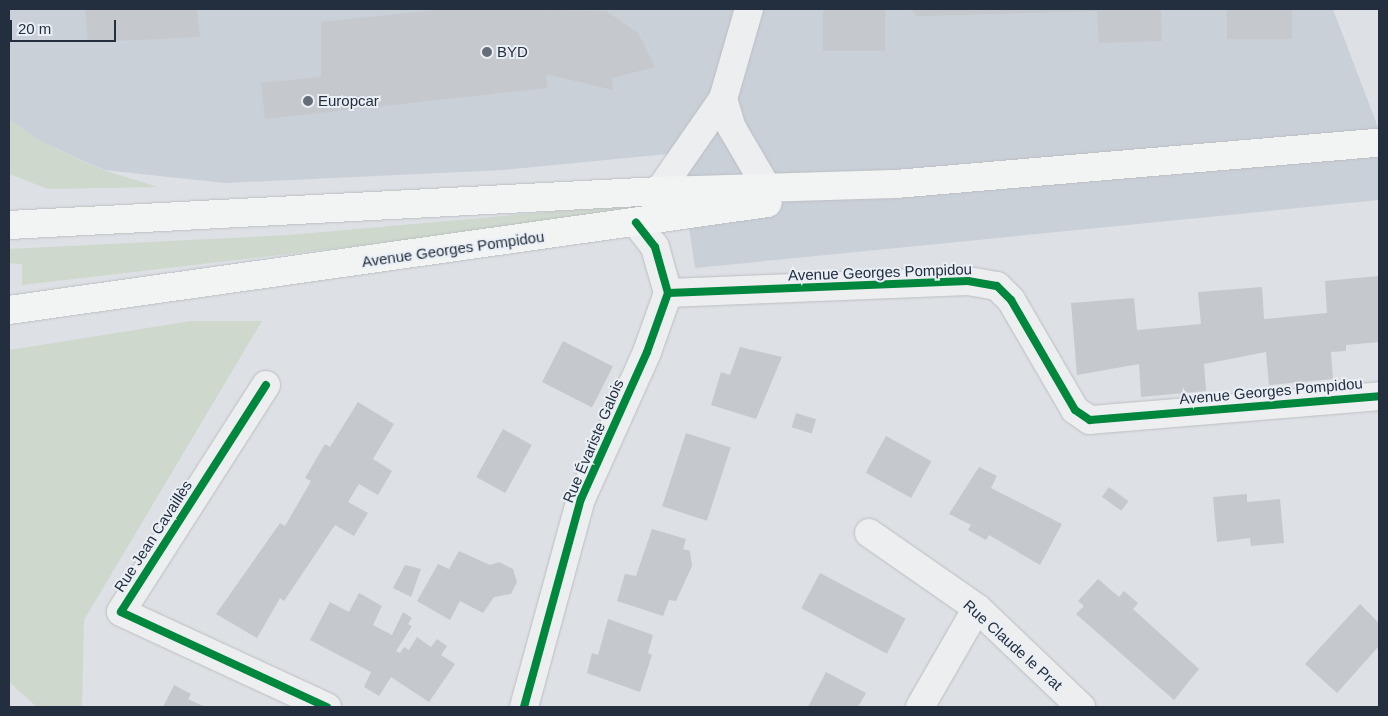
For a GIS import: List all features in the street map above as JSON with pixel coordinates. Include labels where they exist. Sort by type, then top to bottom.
[{"type":"main road","name":"Avenue Georges Pompidou","points":[[9,225],[660,191],[896,184],[1379,143]]},
{"type":"main road","name":"Avenue Georges Pompidou","points":[[9,310],[896,184]]},
{"type":"street","points":[[660,191],[723,98],[742,11]]},
{"type":"street","points":[[723,98],[732,128],[767,188]]},
{"type":"street","points":[[636,222],[655,247],[668,293]]},
{"type":"street","name":"Avenue Georges Pompidou","points":[[668,293],[968,281],[997,286],[1011,300],[1074,410],[1090,420],[1379,396]]},
{"type":"street","name":"Rue Évariste Galois","points":[[524,707],[581,499],[647,352],[668,293]]},
{"type":"street","name":"Rue Jean Cavaillès","points":[[266,385],[121,612],[327,707]]},
{"type":"street","name":"Rue Claude le Prat","points":[[869,533],[977,608],[1081,707]]},
{"type":"street","points":[[920,707],[977,608]]},
{"type":"shaded area","points":[[9,9],[1333,9],[1379,130],[1379,200],[695,268],[678,153],[503,170],[225,183],[104,170],[38,140],[9,119]]},
{"type":"shaded area","points":[[9,119],[38,140],[103,170],[158,187],[48,189],[9,174]]},
{"type":"shaded area","points":[[786,196],[22,285],[22,264],[9,263],[9,249],[289,235],[707,198]]},
{"type":"shaded area","points":[[192,321],[262,321],[84,620],[82,707],[37,707],[9,682],[9,350]]},
{"type":"building","points":[[85,9],[197,9],[200,37],[88,42]]},
{"type":"building","points":[[447,9],[606,11],[638,33],[655,67],[612,78],[613,90],[546,74],[547,88],[265,119],[261,83],[321,77],[321,22]]},
{"type":"building","points":[[823,9],[885,9],[885,51],[823,51]]},
{"type":"building","points":[[910,9],[1161,9],[1162,41],[1099,43],[1097,11],[917,16]]},
{"type":"building","points":[[1227,9],[1292,9],[1292,39],[1227,39]]},
{"type":"building","points":[[1379,276],[1379,342],[1346,345],[1346,351],[1331,352],[1333,379],[1269,385],[1266,352],[1204,364],[1206,391],[1141,397],[1139,364],[1077,375],[1071,303],[1134,298],[1137,330],[1201,324],[1198,292],[1262,287],[1264,319],[1327,313],[1325,281]]},
{"type":"building","points":[[563,341],[613,366],[592,407],[542,382]]},
{"type":"building","points":[[740,347],[782,357],[756,419],[711,405],[721,372],[730,375]]},
{"type":"building","points":[[358,402],[394,424],[373,459],[392,471],[378,495],[359,484],[348,502],[368,513],[354,536],[335,525],[284,601],[280,598],[257,638],[216,614],[280,523],[285,526],[311,481],[305,478],[325,444],[330,447]]},
{"type":"building","points":[[796,413],[816,419],[812,433],[792,427]]},
{"type":"building","points":[[503,429],[532,445],[505,493],[476,477]]},
{"type":"building","points":[[686,433],[731,448],[707,521],[662,506]]},
{"type":"building","points":[[886,436],[931,461],[911,498],[866,473]]},
{"type":"building","points":[[979,467],[997,476],[991,488],[1062,524],[1040,565],[989,535],[986,540],[968,530],[971,525],[949,514]]},
{"type":"building","points":[[1109,487],[1128,501],[1121,511],[1102,497]]},
{"type":"building","points":[[1247,494],[1247,502],[1280,499],[1284,543],[1251,546],[1250,538],[1217,542],[1213,497]]},
{"type":"building","points":[[652,529],[686,539],[683,549],[690,551],[692,566],[676,601],[669,600],[663,616],[617,601],[625,574],[636,576]]},
{"type":"building","points":[[459,551],[490,565],[499,562],[513,569],[517,582],[511,594],[494,597],[483,613],[460,601],[450,620],[417,601],[438,564],[449,569]]},
{"type":"building","points":[[405,565],[421,569],[411,597],[393,588]]},
{"type":"building","points":[[820,573],[906,619],[887,654],[801,608]]},
{"type":"building","points":[[1098,579],[1119,597],[1124,591],[1138,603],[1133,609],[1199,669],[1174,700],[1076,614],[1084,606],[1078,601]]},
{"type":"building","points":[[359,593],[382,606],[373,625],[392,635],[403,612],[412,618],[408,624],[412,626],[396,651],[400,653],[404,647],[409,650],[417,637],[431,647],[437,639],[447,646],[441,655],[455,664],[429,702],[391,677],[379,696],[364,687],[371,672],[310,640],[330,602],[349,612]]},
{"type":"building","points":[[1360,604],[1379,623],[1379,646],[1337,693],[1305,664]]},
{"type":"building","points":[[608,619],[653,635],[648,653],[652,655],[640,692],[587,673],[592,653],[598,655]]},
{"type":"building","points":[[826,672],[866,693],[858,707],[808,707]]},
{"type":"building","points":[[174,685],[191,694],[188,699],[205,707],[163,707]]},
{"type":"cycle path","points":[[524,707],[581,499],[647,352],[668,293],[655,247],[636,223]]},
{"type":"cycle path","points":[[668,293],[968,281],[997,286],[1011,300],[1075,410],[1090,420],[1379,396]]},
{"type":"cycle path","points":[[266,385],[121,612],[327,707]]},
{"type":"place","name":"BYD","points":[[487,52]]},
{"type":"place","name":"Europcar","points":[[308,101]]}]
